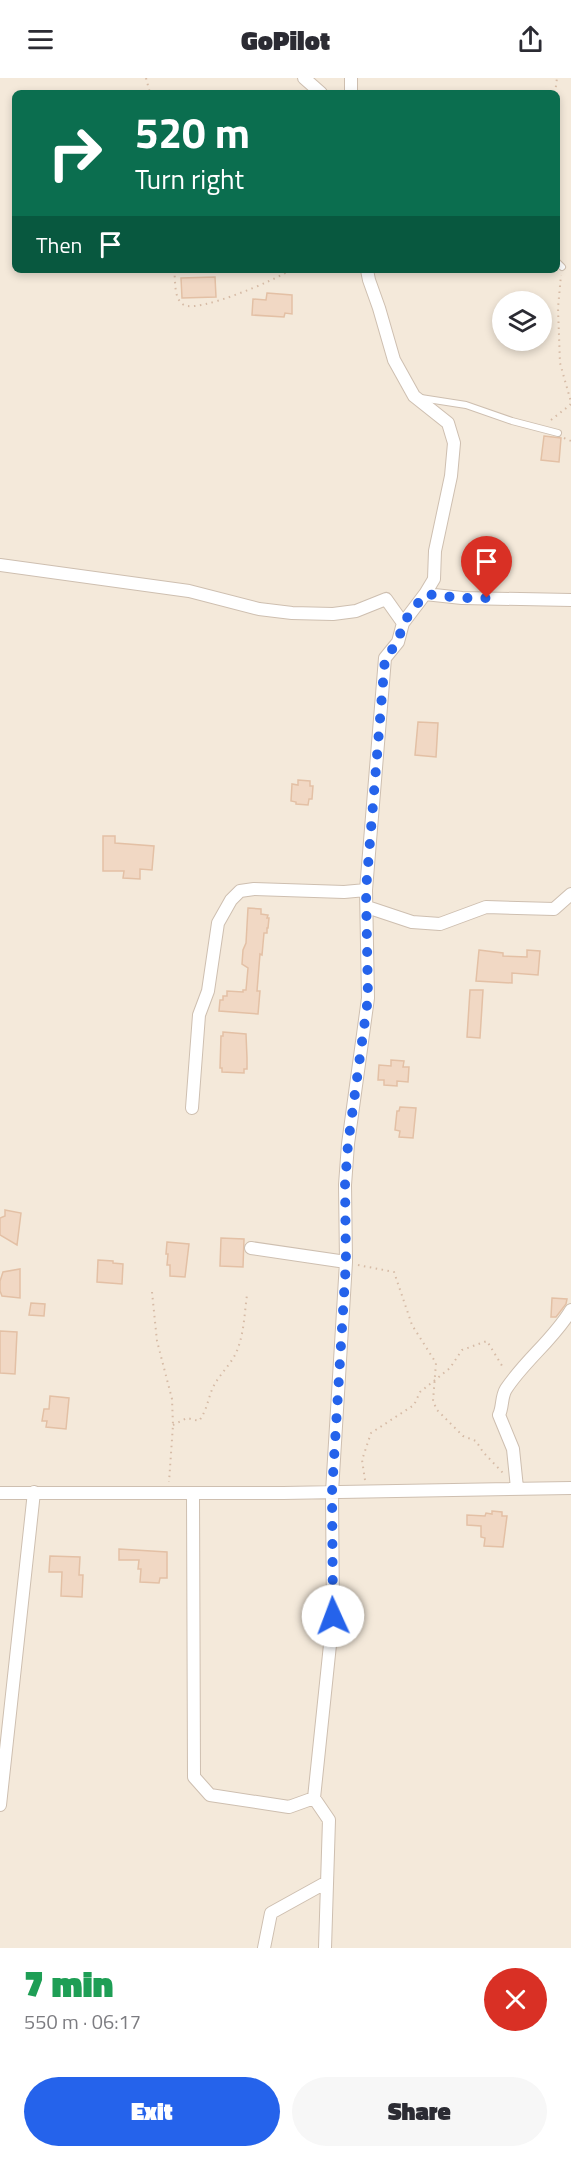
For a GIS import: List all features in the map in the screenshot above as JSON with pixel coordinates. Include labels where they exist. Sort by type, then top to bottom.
[{"type":"street","points":[[304,78],[318,90]]},
{"type":"street","points":[[325,1948],[328,1820],[314,1798],[333,1616],[332,1492],[346,1262],[345,1185],[348,1144],[368,998],[366,890],[385,658],[398,642],[403,623],[434,579],[435,551],[451,476],[454,443],[448,423],[414,396],[394,360],[368,273]]},
{"type":"street","points":[[0,565],[189,591],[259,609],[292,613],[333,614],[356,611],[386,599],[403,623]]},
{"type":"street","points":[[425,594],[462,598],[571,600]]},
{"type":"street","points":[[192,1108],[199,1015],[208,991],[218,923],[231,900],[240,891],[254,889],[344,892],[366,890]]},
{"type":"street","points":[[367,907],[412,922],[440,924],[486,907],[554,909],[571,894]]},
{"type":"street","points":[[251,1248],[346,1262]]},
{"type":"street","points":[[517,1488],[513,1449],[499,1415],[503,1396],[511,1382],[542,1344],[554,1334],[571,1311]]},
{"type":"street","points":[[0,1493],[332,1492],[571,1488]]},
{"type":"street","points":[[0,1805],[34,1492]]},
{"type":"street","points":[[193,1493],[195,1777],[210,1795],[289,1807],[314,1798]]},
{"type":"street","points":[[264,1948],[270,1913],[327,1882]]},
{"type":"lane","points":[[414,396],[466,405],[512,421],[558,433]]},
{"type":"path","points":[[560,258],[562,267],[559,282],[558,327],[560,363],[571,402],[550,423],[558,433],[571,441]]},
{"type":"path","points":[[174,273],[177,297],[183,305],[194,308],[215,303],[243,290],[279,278],[286,273]]},
{"type":"path","points":[[346,1262],[394,1272],[412,1325],[436,1363],[433,1401],[437,1410],[463,1436],[476,1441],[502,1473]]},
{"type":"path","points":[[152,1292],[158,1341],[172,1399],[173,1425],[168,1492]]},
{"type":"path","points":[[173,1425],[187,1418],[199,1421],[206,1411],[213,1387],[236,1352],[247,1295]]},
{"type":"path","points":[[367,1490],[362,1460],[371,1433],[414,1405],[420,1392],[454,1363],[462,1350],[487,1341],[511,1382]]},
{"type":"shaded area","points":[[0,78],[571,78],[571,1948],[0,1948]]},
{"type":"building","points":[[215,277],[216,297],[182,298],[181,278]]},
{"type":"building","points":[[267,293],[292,295],[292,314],[285,313],[284,317],[252,315],[253,299],[266,300]]},
{"type":"building","points":[[544,436],[561,438],[559,462],[541,460]]},
{"type":"building","points":[[418,722],[438,723],[436,757],[415,755]]},
{"type":"building","points":[[298,780],[310,781],[310,786],[313,786],[312,799],[309,799],[308,805],[291,801],[292,784],[298,785]]},
{"type":"building","points":[[103,836],[115,836],[115,843],[154,846],[152,870],[140,869],[140,879],[123,878],[124,871],[103,871]]},
{"type":"building","points":[[248,908],[261,909],[261,914],[268,915],[267,918],[269,918],[267,933],[264,933],[262,955],[260,954],[258,1014],[219,1011],[220,1000],[223,1000],[223,996],[227,996],[227,991],[243,992],[246,990],[248,968],[242,964]]},
{"type":"building","points":[[479,950],[503,953],[503,956],[527,957],[527,950],[540,951],[538,975],[512,973],[512,983],[476,981]]},
{"type":"building","points":[[470,990],[483,990],[480,1038],[467,1037]]},
{"type":"building","points":[[223,1032],[246,1034],[247,1069],[244,1069],[244,1073],[222,1072],[220,1068]]},
{"type":"building","points":[[391,1060],[404,1061],[403,1067],[409,1067],[408,1082],[397,1081],[397,1086],[384,1085],[384,1080],[378,1080],[379,1065],[391,1066]]},
{"type":"building","points":[[400,1107],[416,1108],[413,1138],[399,1137],[400,1131],[395,1130],[397,1111]]},
{"type":"building","points":[[5,1210],[21,1213],[17,1245],[0,1235],[0,1218],[5,1216]]},
{"type":"building","points":[[221,1238],[244,1239],[243,1267],[220,1266]]},
{"type":"building","points":[[167,1242],[189,1244],[185,1277],[170,1276],[170,1265],[167,1265],[168,1254],[166,1254]]},
{"type":"building","points":[[98,1260],[123,1264],[122,1284],[97,1282]]},
{"type":"building","points":[[20,1269],[20,1298],[2,1296],[0,1281],[3,1272]]},
{"type":"building","points":[[552,1298],[567,1299],[556,1317],[551,1317]]},
{"type":"building","points":[[31,1303],[45,1304],[44,1316],[29,1315]]},
{"type":"building","points":[[0,1331],[17,1332],[15,1374],[0,1373]]},
{"type":"building","points":[[50,1396],[69,1398],[66,1429],[46,1427],[47,1421],[42,1421],[44,1409],[49,1409]]},
{"type":"building","points":[[492,1511],[502,1512],[502,1516],[507,1516],[503,1547],[484,1546],[485,1538],[481,1537],[481,1526],[467,1525],[467,1515],[485,1516],[486,1513],[492,1514]]},
{"type":"building","points":[[119,1549],[167,1552],[167,1578],[160,1578],[159,1583],[140,1582],[139,1560],[119,1560]]},
{"type":"building","points":[[50,1556],[80,1557],[79,1575],[83,1575],[82,1597],[61,1596],[62,1572],[49,1572]]},
{"type":"route","points":[[333,1616],[332,1492],[346,1262],[345,1185],[348,1144],[356,1100],[368,998],[366,890],[385,658],[398,642],[403,623],[425,594],[487,598]]}]
